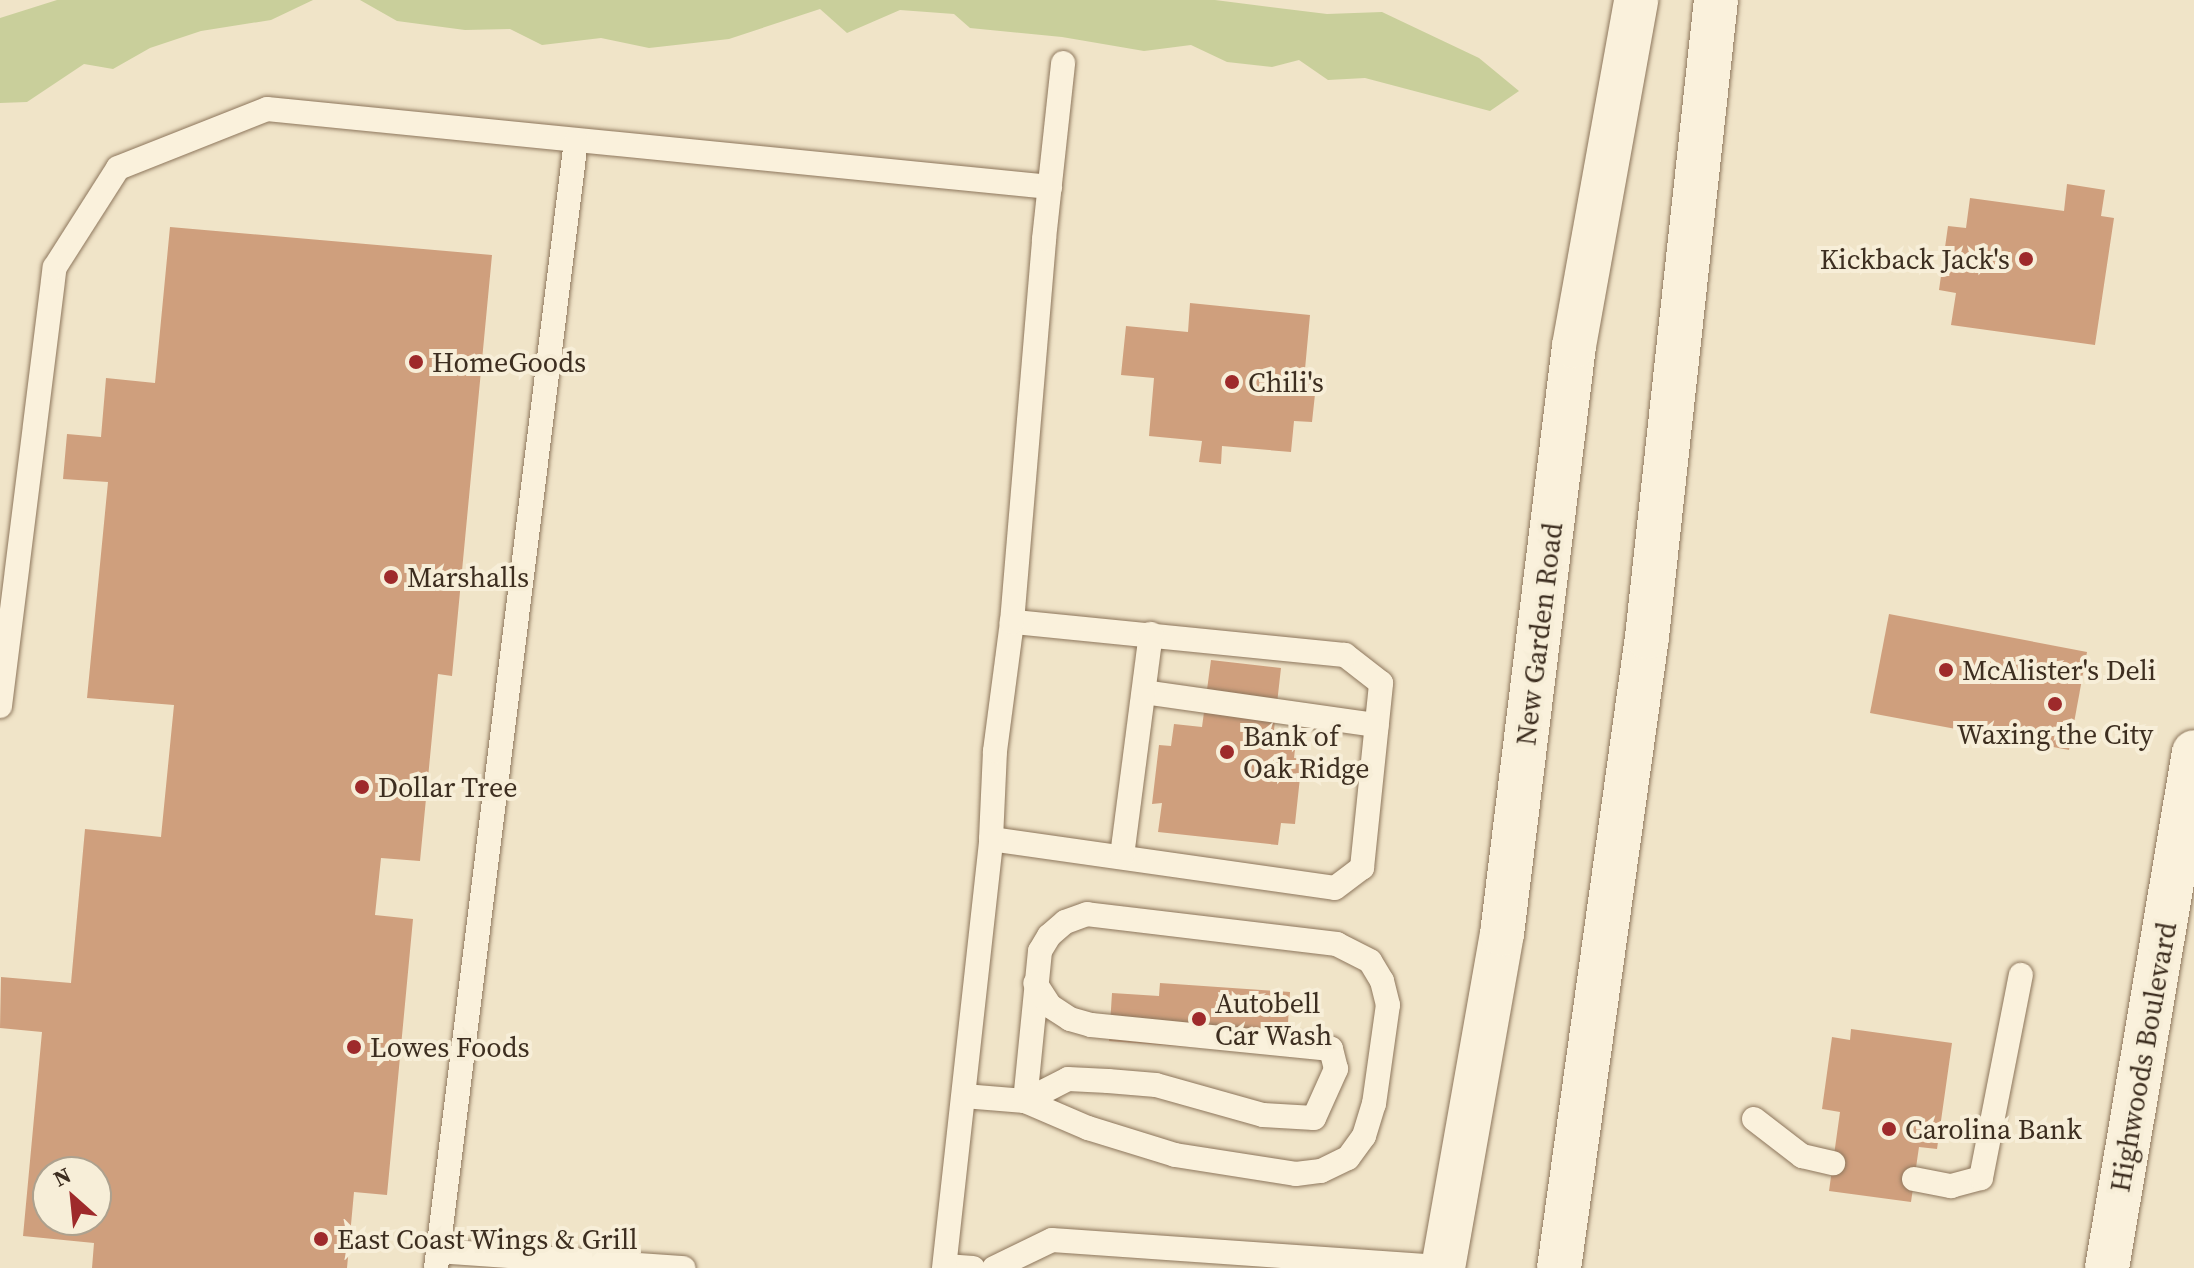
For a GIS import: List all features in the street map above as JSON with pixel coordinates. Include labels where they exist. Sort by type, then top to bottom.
[{"type":"main road","name":"New Garden Road","points":[[1444,1268],[1502,934],[1574,346],[1636,0]]},
{"type":"main road","points":[[1559,1268],[1647,637],[1716,0]]},
{"type":"main road","name":"Highwoods Boulevard","points":[[2107,1268],[2194,752]]},
{"type":"lane","points":[[973,1268],[944,1267],[991,839],[995,751],[1012,622],[1063,63]]},
{"type":"lane","points":[[0,706],[55,267],[118,168],[267,109],[1050,187]]},
{"type":"lane","points":[[576,141],[437,1260],[683,1268]]},
{"type":"lane","points":[[991,839],[1335,888],[1362,868],[1377,725],[1381,683],[1345,655],[1012,622]]},
{"type":"lane","points":[[1122,856],[1151,634]]},
{"type":"lane","points":[[1144,692],[1377,725]]},
{"type":"lane","points":[[964,1096],[1025,1101],[1088,1128],[1175,1155],[1296,1174],[1321,1171],[1348,1158],[1364,1136],[1374,1104],[1388,1005],[1382,981],[1370,961],[1337,944],[1087,914],[1065,922],[1049,936],[1040,951],[1025,1101]]},
{"type":"lane","points":[[1914,1179],[1951,1186],[1981,1178],[2021,975]]},
{"type":"lane","points":[[1025,1101],[1068,1079],[1108,1081],[1156,1085],[1263,1115],[1314,1118],[1336,1069],[1331,1049],[1091,1025],[1070,1019],[1050,1006],[1035,983]]},
{"type":"lane","points":[[1754,1119],[1802,1156],[1833,1163]]},
{"type":"lane","points":[[994,1268],[1052,1240],[1444,1268]]},
{"type":"green space","points":[[57,0],[313,0],[271,20],[201,31],[150,48],[113,69],[84,64],[27,102],[0,103],[0,18]]},
{"type":"green space","points":[[360,0],[1215,0],[1327,14],[1382,12],[1479,58],[1519,91],[1490,111],[1365,78],[1328,80],[1299,60],[1272,67],[1227,62],[1191,45],[1144,51],[1062,37],[970,28],[954,14],[900,10],[847,33],[820,9],[729,39],[649,48],[601,38],[542,45],[510,29],[465,30],[397,21]]},
{"type":"building","name":"Kickback Jack's","points":[[2067,184],[2105,190],[2101,216],[2114,218],[2095,345],[1951,325],[1956,293],[1939,290],[1948,226],[1966,228],[1970,198],[2064,211]]},
{"type":"building","points":[[170,227],[492,255],[452,676],[438,674],[420,861],[381,858],[375,915],[413,919],[387,1195],[354,1192],[347,1268],[92,1268],[94,1243],[23,1236],[42,1032],[0,1028],[1,977],[71,983],[85,829],[161,837],[174,705],[87,698],[108,482],[63,479],[67,434],[101,437],[106,378],[155,383]]},
{"type":"building","name":"Chili's","points":[[1190,303],[1310,315],[1304,380],[1316,385],[1312,422],[1294,421],[1291,452],[1222,446],[1221,464],[1199,462],[1202,441],[1149,436],[1154,378],[1121,375],[1126,326],[1188,332]]},
{"type":"building","points":[[1889,614],[2087,652],[2069,750],[1870,713]]},
{"type":"building","name":"Bank of Oak Ridge","points":[[1211,660],[1281,668],[1274,730],[1297,732],[1294,758],[1302,759],[1295,824],[1281,823],[1278,845],[1158,832],[1162,803],[1152,804],[1159,745],[1171,746],[1174,724],[1202,727]]},
{"type":"building","name":"Autobell Car Wash","points":[[1160,983],[1290,992],[1286,1054],[1109,1041],[1112,993],[1159,996]]},
{"type":"building","name":"Carolina Bank","points":[[1851,1029],[1952,1043],[1937,1149],[1919,1147],[1911,1202],[1829,1191],[1840,1112],[1822,1109],[1832,1037],[1850,1040]]},
{"type":"place","name":"Kickback Jack's","points":[[2026,259]]},
{"type":"place","name":"HomeGoods","points":[[416,362]]},
{"type":"place","name":"Chili's","points":[[1232,382]]},
{"type":"place","name":"Marshalls","points":[[391,577]]},
{"type":"place","name":"McAlister's Deli","points":[[1946,670]]},
{"type":"place","name":"Waxing the City","points":[[2055,704]]},
{"type":"place","name":"Bank of Oak Ridge","points":[[1227,752]]},
{"type":"place","name":"Dollar Tree","points":[[362,787]]},
{"type":"place","name":"Autobell Car Wash","points":[[1199,1019]]},
{"type":"place","name":"Lowes Foods","points":[[354,1047]]},
{"type":"place","name":"Carolina Bank","points":[[1889,1129]]},
{"type":"place","name":"East Coast Wings & Grill","points":[[321,1239]]}]
